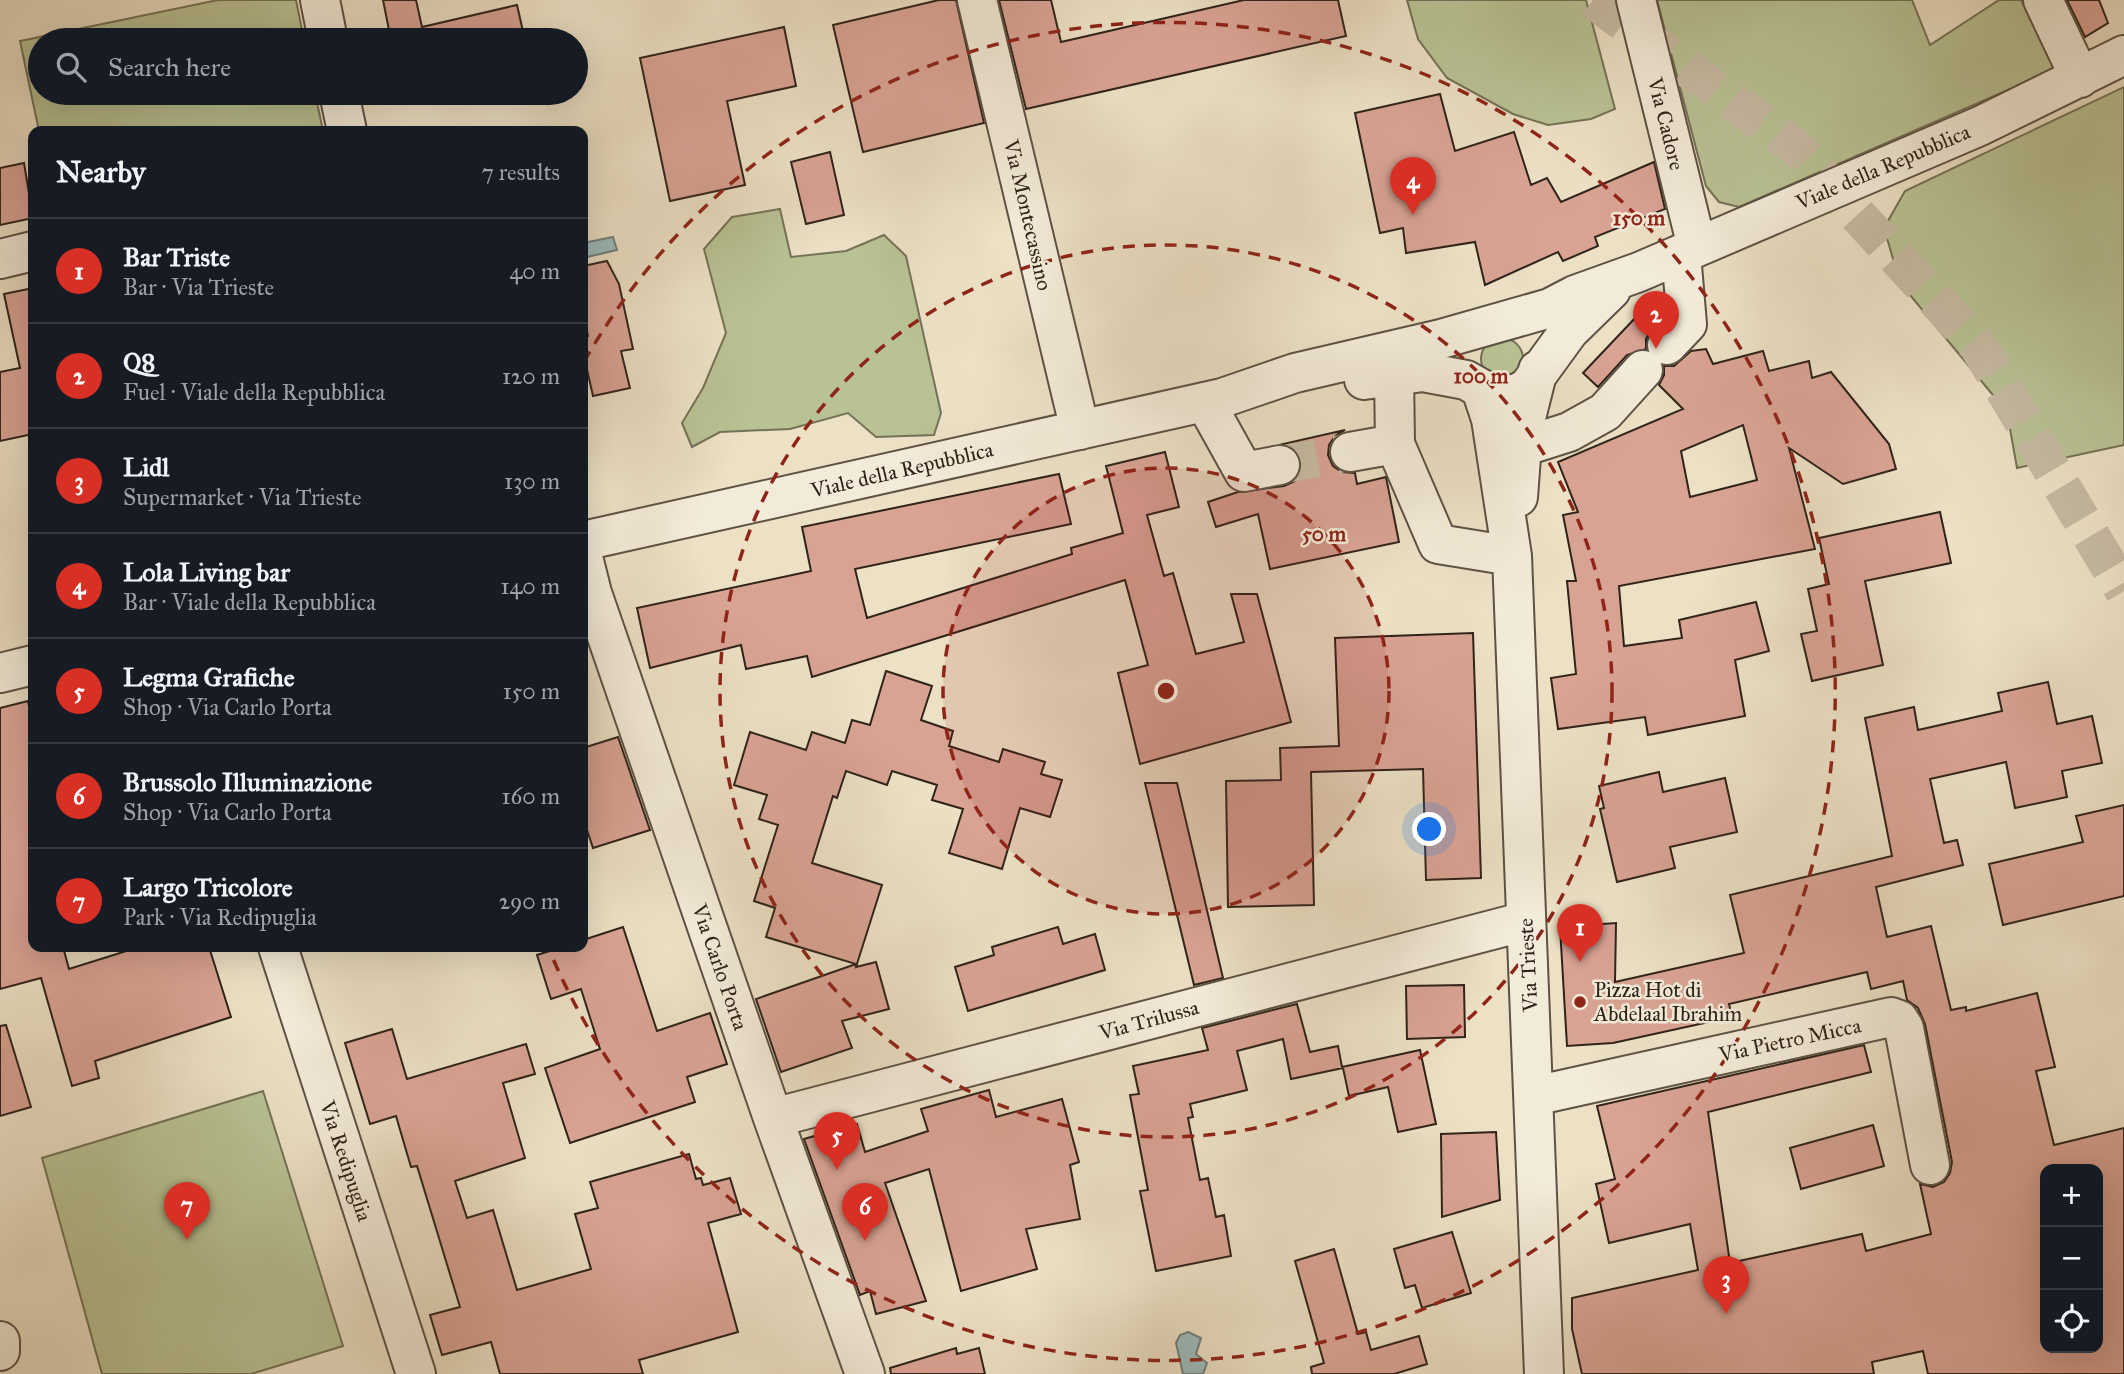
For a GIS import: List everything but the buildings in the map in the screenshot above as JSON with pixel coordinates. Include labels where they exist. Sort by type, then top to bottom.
[{"type":"street","points":[[320,0],[326,28]]},
{"type":"street","name":"Via Montecassino","points":[[977,0],[1080,430]]},
{"type":"street","name":"Via Cadore","points":[[1522,447],[1569,432],[1605,412],[1687,324],[1689,250],[1636,0]]},
{"type":"street","points":[[2043,0],[2080,78]]},
{"type":"street","name":"Viale della Repubblica","points":[[588,540],[1214,400],[1295,373],[1550,308],[1575,295],[1639,272],[1980,126],[2124,55]]},
{"type":"street","points":[[342,105],[346,126]]},
{"type":"street","points":[[0,259],[28,252]]},
{"type":"street","name":"Viale della Repubblica","points":[[1214,400],[1298,392],[1394,374],[1450,375],[1507,397],[1529,386],[1569,331],[1609,292],[1639,272]]},
{"type":"street","points":[[1478,388],[1464,360],[1465,348],[1492,324],[1528,330],[1535,340],[1539,364],[1536,376]]},
{"type":"street","points":[[1394,374],[1395,444],[1438,544],[1512,556]]},
{"type":"street","name":"Via Trieste","points":[[1512,556],[1528,400],[1536,376]]},
{"type":"street","name":"Via Trieste","points":[[1478,388],[1491,419],[1512,556],[1544,1374]]},
{"type":"street","points":[[1214,400],[1244,472],[1280,465]]},
{"type":"street","points":[[1350,452],[1395,444]]},
{"type":"street","name":"Via Carlo Porta","points":[[588,577],[773,1118],[865,1374]]},
{"type":"street","points":[[0,673],[28,666]]},
{"type":"street","name":"Via Trilussa","points":[[773,1118],[1526,921]]},
{"type":"street","name":"Via Redipuglia","points":[[280,952],[407,1372]]},
{"type":"street","name":"Via Pietro Micca","points":[[1534,1096],[1891,1017],[1899,1020],[1904,1028],[1930,1166]]},
{"type":"green space","points":[[218,0],[296,0],[302,28],[83,28]]},
{"type":"green space","points":[[1407,0],[1586,0],[1615,109],[1591,119],[1548,125],[1513,114],[1447,78],[1418,39]]},
{"type":"green space","points":[[1657,0],[1912,0],[1930,45],[1999,0],[2021,0],[2056,69],[1739,207],[1719,202],[1706,186]]},
{"type":"green space","points":[[28,39],[28,79],[20,41]]},
{"type":"green space","points":[[2124,87],[2124,445],[2017,468],[2007,412],[1900,283],[1884,228],[1905,191]]},
{"type":"green space","points":[[34,105],[318,105],[322,126],[38,126]]},
{"type":"green space","points":[[780,209],[791,257],[846,251],[884,235],[906,256],[941,413],[934,435],[876,437],[848,413],[790,429],[720,432],[692,447],[682,423],[703,388],[726,333],[704,249],[732,217]]},
{"type":"green space","points":[[1502,338],[1517,344],[1523,359],[1517,374],[1502,380],[1487,374],[1481,359],[1487,344]]},
{"type":"green space","points":[[263,1091],[343,1346],[251,1374],[102,1374],[42,1158]]},
{"type":"water","points":[[613,237],[617,250],[588,257],[588,242]]},
{"type":"water","points":[[1188,1332],[1201,1338],[1196,1354],[1207,1363],[1203,1374],[1183,1374],[1176,1343],[1180,1335]]},
{"type":"tunnel","points":[[1593,0],[1794,146],[1978,346],[2124,591]]},
{"type":"tunnel","points":[[1280,465],[1350,452]]},
{"type":"place","name":"Lola Living bar","points":[[1413,215]]},
{"type":"place","name":"Q8","points":[[1656,349]]},
{"type":"place","name":"Bar Triste","points":[[1580,962]]},
{"type":"place","name":"Pizza Hot di Abdelaal Ibrahim","points":[[1580,1002]]},
{"type":"place","name":"Legma Grafiche","points":[[837,1170]]},
{"type":"place","name":"Largo Tricolore","points":[[187,1240]]},
{"type":"place","name":"Brussolo Illuminazione","points":[[865,1241]]},
{"type":"place","name":"Lidl","points":[[1726,1314]]}]
